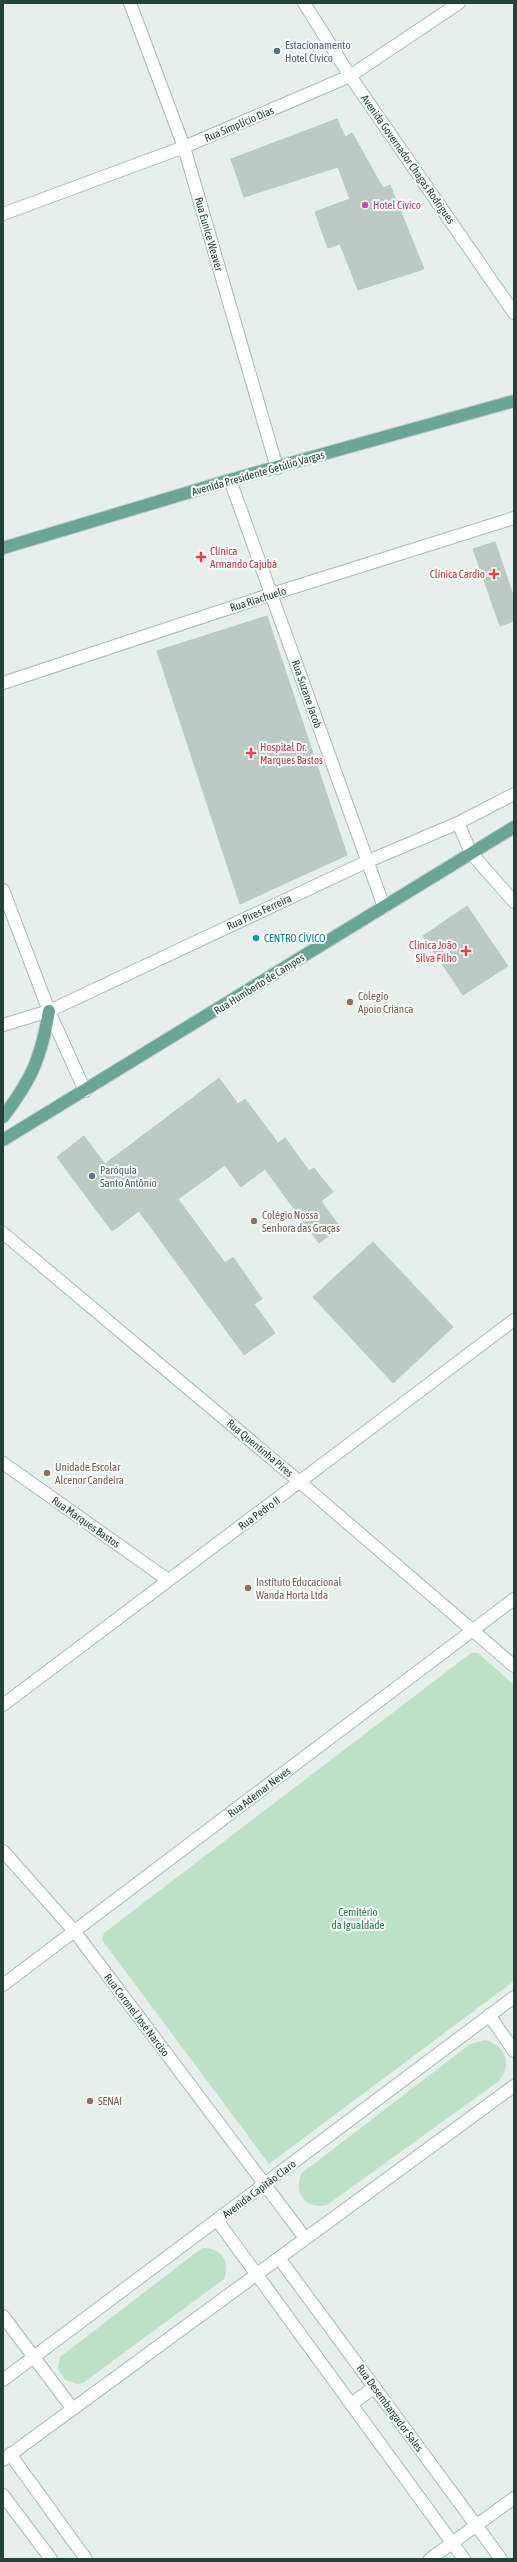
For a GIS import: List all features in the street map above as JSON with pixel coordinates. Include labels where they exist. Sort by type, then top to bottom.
[{"type":"main road","name":"Avenida Presidente Getúlio Vargas","points":[[3,548],[230,480],[514,401]]},
{"type":"main road","name":"Rua Humberto de Campos","points":[[3,1140],[514,827]]},
{"type":"main road","points":[[3,1118],[33,1074],[45,1037],[50,1011]]},
{"type":"street","name":"Rua Eunice Weaver","points":[[130,3],[184,148],[277,468]]},
{"type":"street","name":"Avenida Governador Chagas Rodrigues","points":[[304,3],[350,76],[514,313]]},
{"type":"street","name":"Rua Simplício Dias","points":[[3,214],[184,148],[350,76],[459,3]]},
{"type":"street","name":"Rua Suzane Jacob","points":[[230,480],[272,594],[366,862],[384,907]]},
{"type":"street","name":"Rua Riachuelo","points":[[3,683],[272,594],[514,518]]},
{"type":"street","name":"Rua Pires Ferreira","points":[[3,1025],[50,1011],[366,862],[458,823],[514,794]]},
{"type":"street","points":[[458,823],[471,853],[514,902]]},
{"type":"street","points":[[3,890],[50,1011],[85,1091]]},
{"type":"street","name":"Rua Quentinha Pires","points":[[3,1233],[301,1483],[514,1666]]},
{"type":"street","name":"Rua Pedro II","points":[[3,1705],[168,1580],[301,1483],[514,1320]]},
{"type":"street","name":"Rua Marques Bastos","points":[[3,1463],[168,1580]]},
{"type":"street","name":"Rua Ademar Neves","points":[[3,1985],[514,1599]]},
{"type":"street","name":"Rua Coronel José Narciso","points":[[3,1851],[74,1932],[305,2238]]},
{"type":"street","name":"Avenida Capitão Claro","points":[[3,2380],[514,1997]]},
{"type":"street","points":[[489,2015],[514,2051]]},
{"type":"street","points":[[86,2559],[7,2457],[514,2086]]},
{"type":"street","points":[[217,2220],[255,2276],[464,2559]]},
{"type":"street","name":"Rua Desembargador Sales","points":[[279,2258],[500,2559]]},
{"type":"street","points":[[3,2316],[72,2408]]},
{"type":"street","points":[[350,2404],[374,2387]]},
{"type":"street","points":[[3,2495],[51,2559]]},
{"type":"street","points":[[430,2559],[514,2498]]},
{"type":"green space","name":"Cemitério da Igualdade","points":[[471,1653],[478,1653],[514,1685],[514,1981],[269,2164],[102,1940],[104,1933]]},
{"type":"green space","points":[[485,2040],[498,2046],[505,2056],[506,2068],[499,2081],[327,2205],[313,2205],[303,2198],[299,2187],[299,2180],[302,2173],[470,2044]]},
{"type":"green space","points":[[202,2248],[214,2250],[223,2257],[226,2267],[224,2279],[83,2383],[77,2384],[65,2380],[58,2369],[60,2357]]},
{"type":"building","name":"Hotel Cívico","points":[[337,119],[345,137],[352,133],[383,188],[390,185],[424,269],[358,290],[340,244],[328,248],[315,212],[350,199],[338,167],[244,197],[231,159]]},
{"type":"building","name":"Clínica Cardio","points":[[495,542],[514,598],[514,621],[500,626],[473,549]]},
{"type":"building","name":"Hospital Dr. Marques Bastos","points":[[267,616],[347,855],[240,904],[157,651]]},
{"type":"building","name":"Clínica João Silva Filho","points":[[467,906],[508,966],[463,995],[423,936]]},
{"type":"building","points":[[219,1078],[238,1104],[245,1099],[278,1143],[285,1138],[309,1171],[314,1168],[333,1192],[321,1201],[340,1227],[319,1243],[265,1169],[241,1187],[225,1165],[178,1199],[225,1263],[233,1257],[262,1299],[254,1304],[275,1333],[244,1355],[139,1211],[112,1231],[57,1157],[84,1136],[105,1164]]},
{"type":"building","points":[[373,1242],[453,1327],[393,1383],[313,1297]]},
{"type":"place","name":"Estacionamento Hotel Cívico","points":[[277,51]]},
{"type":"place","name":"Hotel Cívico","points":[[365,205]]},
{"type":"place","name":"Clínica Armando Cajubá","points":[[201,557]]},
{"type":"place","name":"Clínica Cardio","points":[[494,574]]},
{"type":"place","name":"Hospital Dr. Marques Bastos","points":[[251,753]]},
{"type":"place","name":"CENTRO CÍVICO","points":[[256,938]]},
{"type":"place","name":"Clínica João Silva Filho","points":[[466,951]]},
{"type":"place","name":"Colegio Apoio Crianca","points":[[350,1002]]},
{"type":"place","name":"Paróquia Santo Antônio","points":[[92,1176]]},
{"type":"place","name":"Colégio Nossa Senhora das Graças","points":[[254,1221]]},
{"type":"place","name":"Unidade Escolar Alcenor Candeira","points":[[47,1473]]},
{"type":"place","name":"Instituto Educacional Wanda Horta Ltda","points":[[248,1588]]},
{"type":"place","name":"SENAI","points":[[90,2101]]}]
